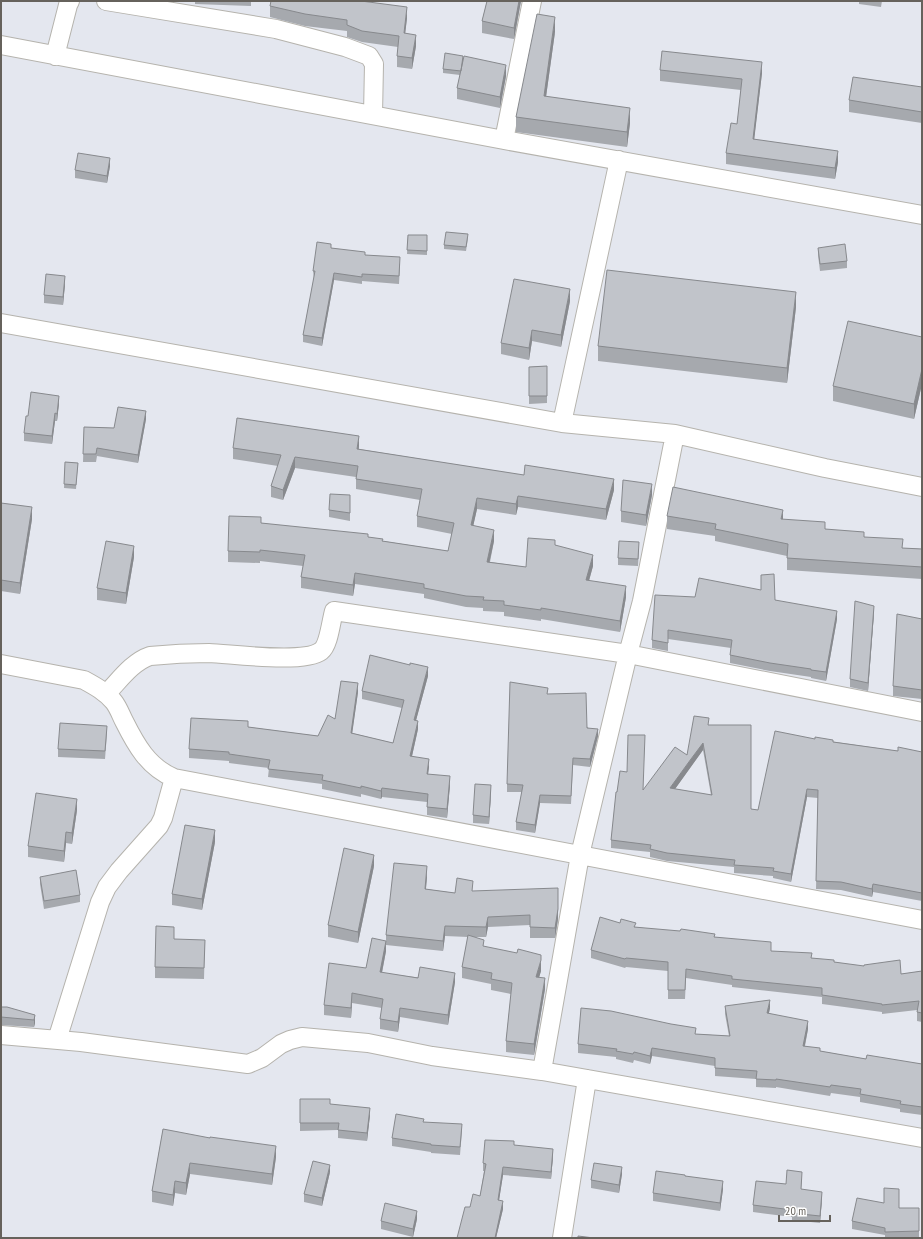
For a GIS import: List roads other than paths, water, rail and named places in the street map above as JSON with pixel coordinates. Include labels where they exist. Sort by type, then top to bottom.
[{"type":"street","points":[[55,56],[70,1]]},
{"type":"street","points":[[106,1],[276,29],[345,47],[369,56],[374,64],[373,115]]},
{"type":"street","points":[[504,140],[532,1]]},
{"type":"street","points":[[1,45],[504,140],[922,215]]},
{"type":"street","points":[[562,423],[619,160]]},
{"type":"street","points":[[1,323],[562,423],[675,434],[825,468],[922,487]]},
{"type":"street","points":[[542,1071],[580,855],[642,601],[675,434]]},
{"type":"street","points":[[106,694],[134,665],[150,656],[208,653],[297,658],[316,654],[326,645],[334,610],[628,654],[922,712]]},
{"type":"street","points":[[1,664],[84,680],[106,694],[115,703],[136,744],[145,756],[164,774],[174,778],[922,920]]},
{"type":"street","points":[[57,1040],[100,902],[107,887],[119,871],[159,826],[163,818],[174,778]]},
{"type":"street","points":[[1,1035],[57,1040],[248,1064],[256,1062],[281,1044],[302,1037],[368,1042],[432,1056],[542,1071],[922,1138]]},
{"type":"street","points":[[562,1238],[588,1079]]}]
